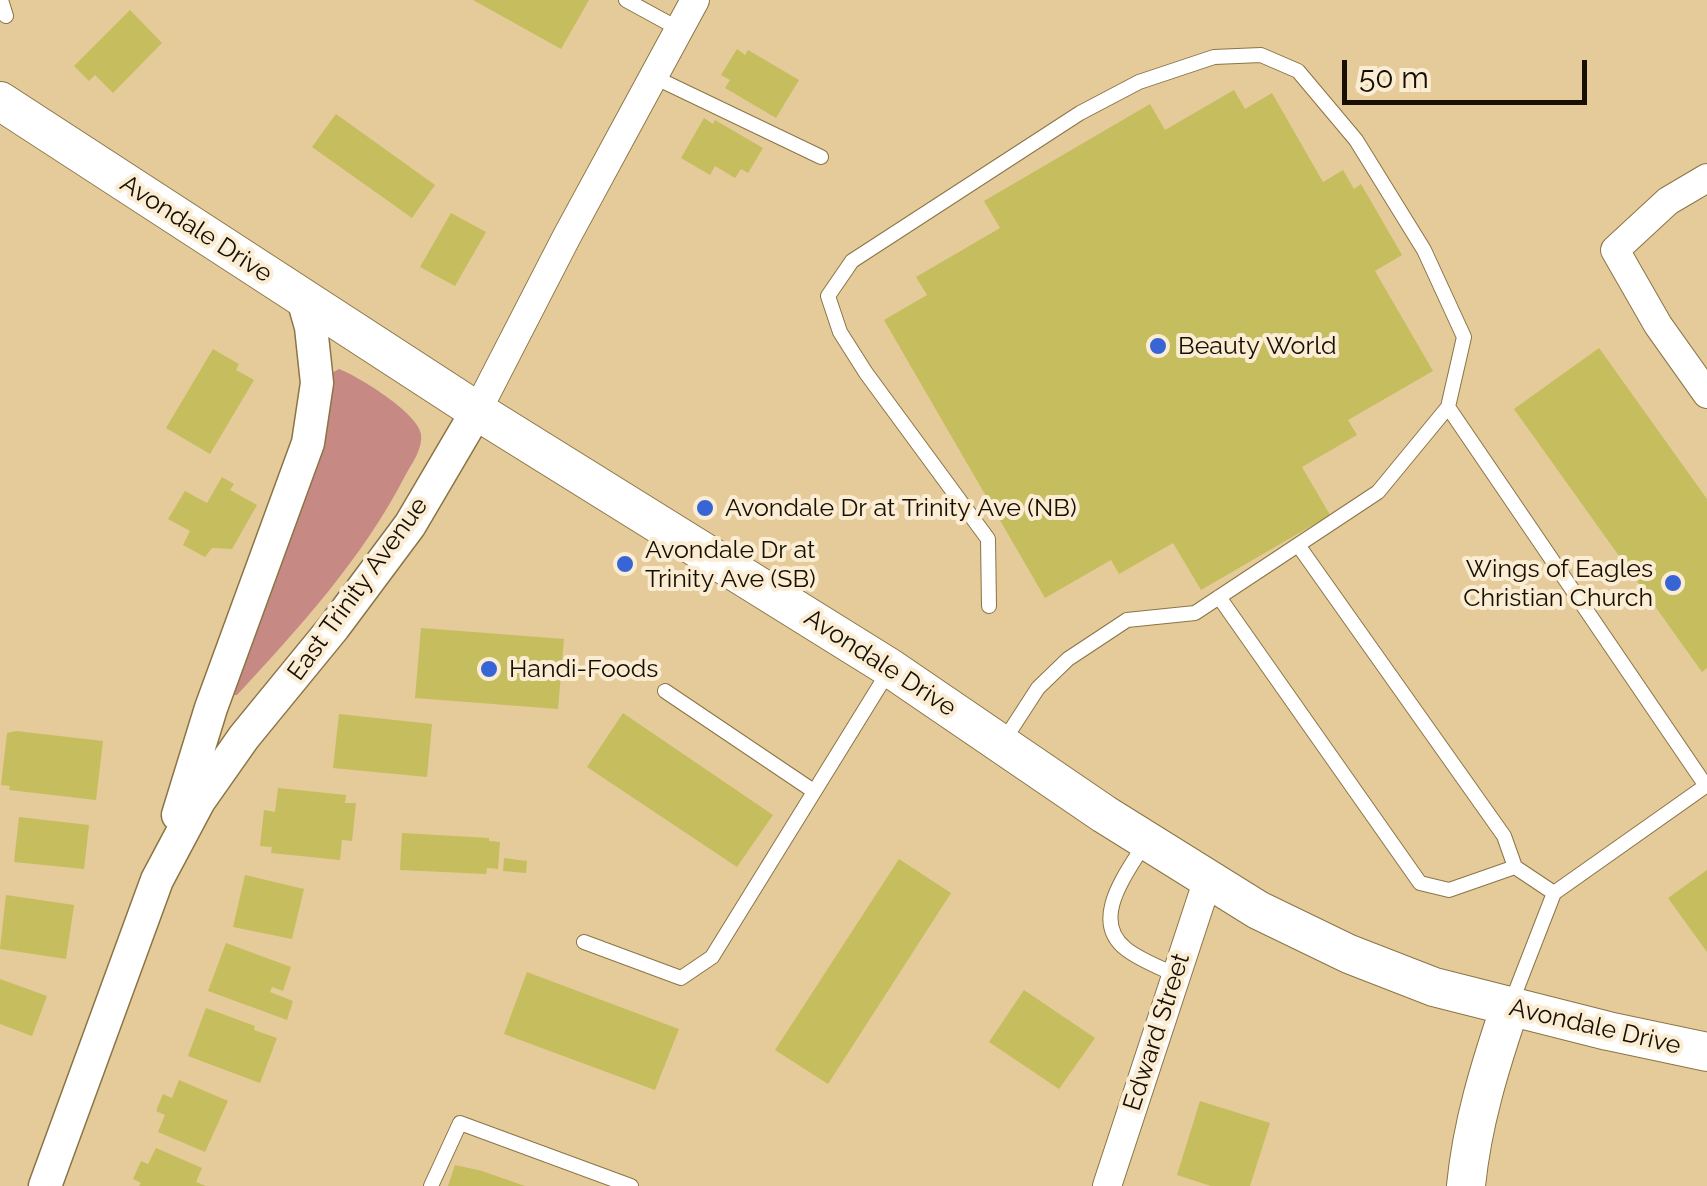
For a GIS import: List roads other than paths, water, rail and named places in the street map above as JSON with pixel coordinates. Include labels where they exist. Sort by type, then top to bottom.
[{"type":"main road","name":"Avondale Drive","points":[[0,101],[302,299],[890,668],[1146,842],[1258,910],[1349,954],[1434,987],[1707,1052]]},
{"type":"main road","points":[[1466,1186],[1485,1082],[1510,1007]]},
{"type":"street","name":"East Trinity Avenue","points":[[45,1186],[157,880],[232,753],[410,525],[478,411],[695,0]]},
{"type":"street","points":[[1707,178],[1668,202],[1615,250],[1658,325],[1707,394]]},
{"type":"street","points":[[157,880],[211,708],[308,443],[316,370],[311,327],[302,299]]},
{"type":"street","name":"Edward Street","points":[[1106,1186],[1208,879]]},
{"type":"lane","points":[[1,0],[6,16]]},
{"type":"lane","points":[[626,0],[679,29]]},
{"type":"lane","points":[[989,606],[988,538],[840,332],[828,296],[852,261],[1080,112],[1138,82],[1214,57],[1261,55],[1298,70],[1366,155],[1424,250],[1464,337],[1448,407],[1378,492],[1219,598],[1195,613],[1127,620],[1068,659],[1038,688],[1002,744]]},
{"type":"lane","points":[[654,77],[821,156]]},
{"type":"lane","points":[[1448,407],[1706,785],[1554,893],[1510,1007]]},
{"type":"lane","points":[[1298,545],[1504,836],[1516,867],[1554,893]]},
{"type":"lane","points":[[1219,598],[1420,883],[1449,890],[1516,867]]},
{"type":"lane","points":[[584,942],[682,978],[712,957],[890,668]]},
{"type":"lane","points":[[665,691],[812,790]]},
{"type":"lane","points":[[1146,842],[1111,900],[1111,928],[1121,946],[1176,976]]},
{"type":"lane","points":[[431,1186],[460,1123],[630,1186]]},
{"type":"place","name":"Beauty World","points":[[1158,346]]},
{"type":"place","name":"Avondale Dr at Trinity Ave (NB)","points":[[705,508]]},
{"type":"place","name":"Avondale Dr at Trinity Ave (SB)","points":[[625,564]]},
{"type":"place","name":"Wings of Eagles Christian Church","points":[[1673,583]]},
{"type":"place","name":"Handi-Foods","points":[[489,669]]}]
